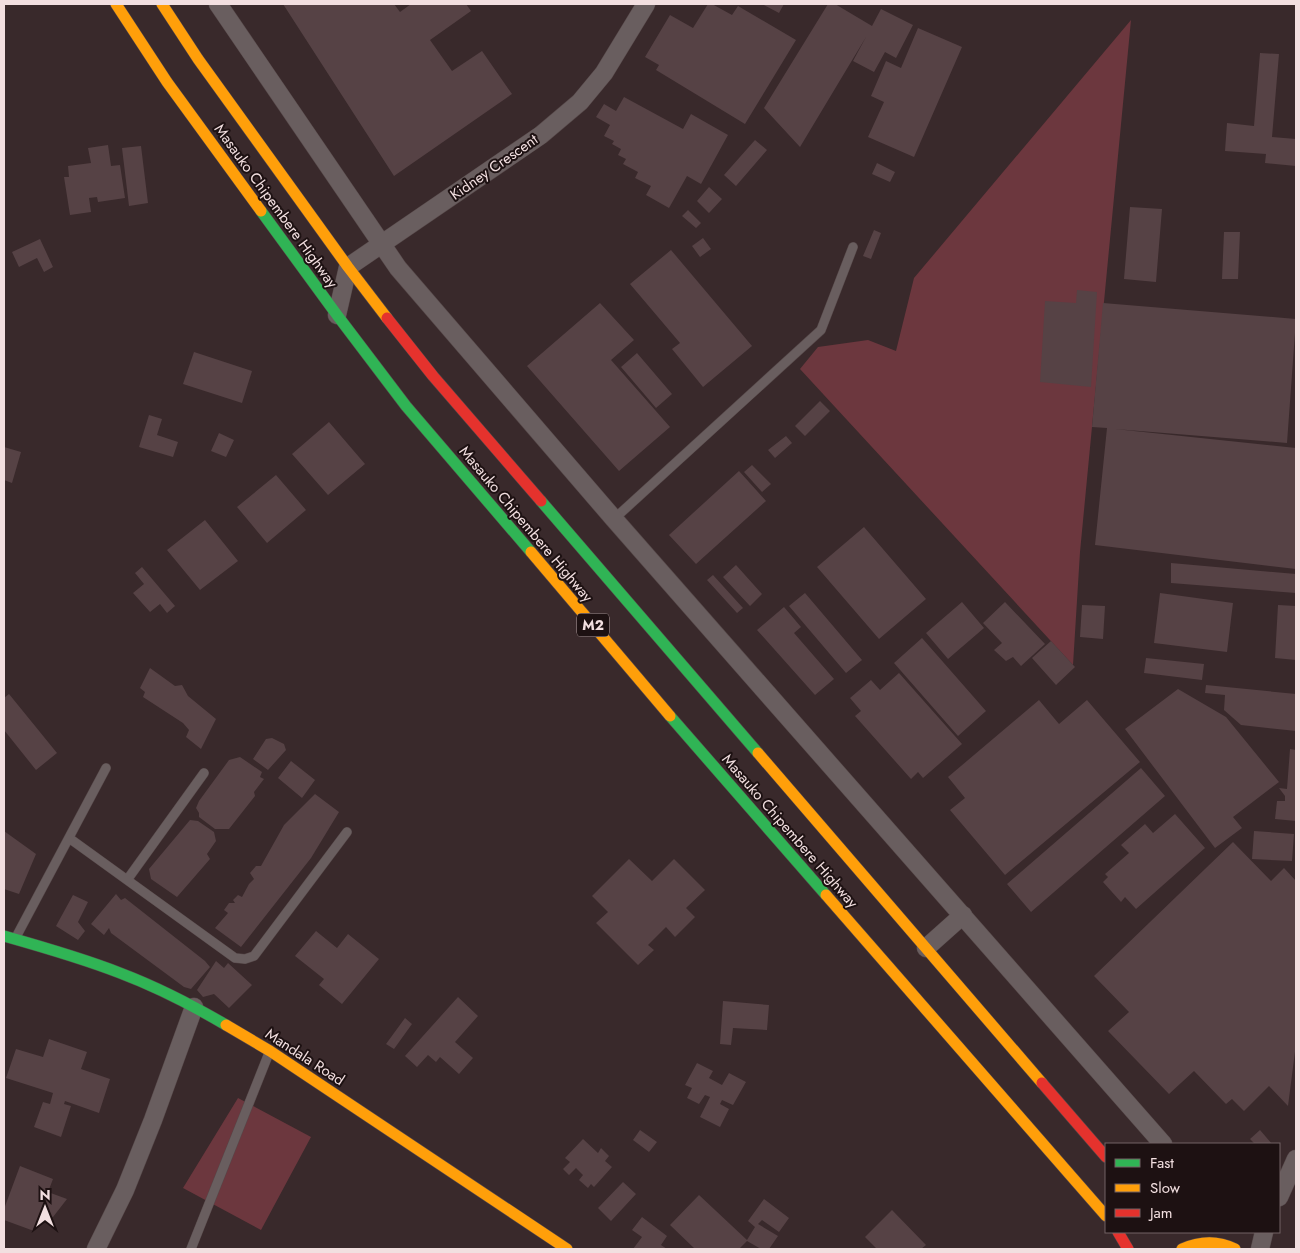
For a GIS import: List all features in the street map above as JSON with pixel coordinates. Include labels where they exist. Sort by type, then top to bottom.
[{"type":"main road","name":"Masauko Chipembere Highway","points":[[116,4],[167,82],[336,315],[406,406],[651,693],[1105,1215]]},
{"type":"main road","name":"Masauko Chipembere Highway","points":[[162,4],[198,59],[348,267],[433,376],[1105,1156]]},
{"type":"main road","name":"Mandala Road","points":[[9,937],[104,966],[157,988],[194,1007],[270,1051],[567,1249]]},
{"type":"main road","points":[[1119,1233],[1128,1249]]},
{"type":"main road","points":[[1195,1235],[1216,1238],[1235,1249]]},
{"type":"main road","points":[[1182,1249],[1191,1244],[1216,1238]]},
{"type":"street","points":[[218,4],[398,268],[614,519],[1162,1143]]},
{"type":"street","name":"Kidney Crescent","points":[[348,267],[541,135],[580,102],[604,73],[646,4]]},
{"type":"street","points":[[336,315],[348,267]]},
{"type":"street","points":[[926,948],[963,915]]},
{"type":"street","points":[[96,1249],[125,1190],[153,1120],[194,1007]]},
{"type":"street","points":[[1283,1181],[1296,1159]]},
{"type":"street","points":[[1260,1249],[1264,1233]]},
{"type":"lane","points":[[614,519],[821,330],[853,247]]},
{"type":"lane","points":[[9,937],[69,838],[106,768]]},
{"type":"lane","points":[[127,880],[204,772]]},
{"type":"lane","points":[[69,838],[235,958],[245,959],[254,956],[347,832]]},
{"type":"lane","points":[[191,1249],[270,1051]]},
{"type":"shaded area","points":[[1131,20],[1080,552],[1073,665],[800,369],[818,347],[868,340],[896,351],[914,278]]},
{"type":"shaded area","points":[[238,1098],[311,1137],[261,1230],[183,1188]]},
{"type":"building","points":[[283,4],[394,4],[400,12],[411,4],[466,4],[471,11],[430,40],[452,71],[482,51],[512,94],[394,176]]},
{"type":"building","points":[[708,4],[712,4],[732,15],[738,6],[796,40],[745,124],[656,70],[659,65],[645,57],[670,15],[693,28]]},
{"type":"building","points":[[762,4],[784,4],[779,13]]},
{"type":"building","points":[[828,4],[835,4],[872,26],[881,9],[913,25],[896,58],[885,52],[874,72],[853,61],[866,37],[800,147],[764,108]]},
{"type":"building","points":[[918,28],[962,47],[914,157],[868,137],[884,102],[871,96],[886,61],[901,68]]},
{"type":"building","points":[[1260,53],[1279,54],[1272,137],[1296,139],[1296,166],[1265,163],[1266,154],[1225,151],[1227,123],[1254,126]]},
{"type":"building","points":[[624,97],[683,129],[691,114],[728,135],[701,184],[687,176],[669,208],[646,195],[651,186],[635,178],[638,172],[623,164],[626,159],[618,155],[621,149],[612,144],[614,141],[604,136],[610,125],[596,117],[604,104],[616,111]]},
{"type":"building","points":[[755,140],[767,150],[736,186],[724,175]]},
{"type":"building","points":[[108,145],[111,166],[120,165],[125,198],[98,202],[97,197],[89,198],[91,212],[70,215],[64,177],[69,177],[68,166],[91,163],[88,148]]},
{"type":"building","points":[[141,146],[148,203],[129,206],[122,148]]},
{"type":"building","points":[[877,163],[895,172],[890,182],[872,174]]},
{"type":"building","points":[[709,187],[722,199],[709,213],[697,201]]},
{"type":"building","points":[[1130,207],[1162,209],[1156,282],[1124,279]]},
{"type":"building","points":[[688,210],[701,223],[696,228],[682,216]]},
{"type":"building","points":[[874,230],[881,233],[871,259],[863,256]]},
{"type":"building","points":[[1224,232],[1240,232],[1238,279],[1222,279]]},
{"type":"building","points":[[703,238],[711,249],[700,257],[692,246]]},
{"type":"building","points":[[40,239],[53,267],[44,272],[37,258],[19,267],[12,252]]},
{"type":"building","points":[[671,250],[752,346],[703,387],[672,349],[680,343],[630,284]]},
{"type":"building","points":[[1077,290],[1097,292],[1091,387],[1040,382],[1045,301],[1076,303]]},
{"type":"building","points":[[600,303],[634,340],[611,360],[670,427],[619,471],[527,366]]},
{"type":"building","points":[[1103,303],[1296,319],[1287,443],[1115,429],[1296,448],[1296,569],[1095,545],[1107,428],[1092,427]]},
{"type":"building","points":[[194,352],[252,371],[242,403],[183,384]]},
{"type":"building","points":[[637,353],[672,394],[656,408],[621,367]]},
{"type":"building","points":[[820,401],[830,411],[805,436],[795,426]]},
{"type":"building","points":[[149,415],[162,419],[157,435],[178,442],[173,457],[139,447]]},
{"type":"building","points":[[329,422],[365,464],[328,495],[292,454]]},
{"type":"building","points":[[219,433],[234,440],[226,457],[211,451]]},
{"type":"building","points":[[786,436],[792,443],[775,458],[768,450]]},
{"type":"building","points":[[4,447],[21,452],[12,483],[4,480]]},
{"type":"building","points":[[752,465],[771,484],[762,492],[744,472]]},
{"type":"building","points":[[739,471],[766,501],[696,564],[669,535]]},
{"type":"building","points":[[276,475],[306,510],[267,543],[237,507]]},
{"type":"building","points":[[205,520],[238,561],[200,590],[167,550]]},
{"type":"building","points":[[864,527],[926,599],[879,639],[817,567]]},
{"type":"building","points":[[1171,563],[1296,574],[1296,593],[1171,583]]},
{"type":"building","points":[[736,565],[762,594],[750,606],[723,577]]},
{"type":"building","points":[[142,567],[175,606],[167,613],[160,604],[150,612],[133,593],[144,584],[135,573]]},
{"type":"building","points":[[713,575],[743,608],[737,613],[707,580]]},
{"type":"building","points":[[805,593],[862,660],[846,673],[789,606]]},
{"type":"building","points":[[1160,593],[1233,603],[1227,652],[1154,643]]},
{"type":"building","points":[[962,602],[984,628],[948,659],[926,633]]},
{"type":"building","points":[[1005,602],[1045,644],[1021,666],[1013,657],[1006,661],[994,650],[1002,643],[983,623]]},
{"type":"building","points":[[1082,605],[1105,606],[1103,639],[1080,637]]},
{"type":"building","points":[[1278,605],[1296,606],[1296,660],[1275,658]]},
{"type":"building","points":[[784,607],[801,627],[794,633],[834,679],[815,695],[757,630]]},
{"type":"building","points":[[922,638],[986,711],[958,736],[894,663]]},
{"type":"building","points":[[1051,641],[1075,667],[1056,685],[1032,658]]},
{"type":"building","points":[[1146,658],[1204,664],[1202,680],[1144,673]]},
{"type":"building","points":[[150,668],[175,686],[182,685],[188,696],[216,719],[201,749],[186,737],[189,730],[183,723],[143,697],[145,692],[140,688]]},
{"type":"building","points":[[899,673],[962,744],[923,778],[918,772],[911,779],[855,716],[861,711],[850,698],[871,680],[880,690]]},
{"type":"building","points":[[1206,685],[1296,694],[1296,731],[1241,725],[1224,710],[1225,695],[1205,693]]},
{"type":"building","points":[[1178,689],[1226,717],[1279,782],[1233,817],[1242,828],[1215,848],[1125,729]]},
{"type":"building","points":[[9,694],[57,753],[36,770],[4,730],[4,698]]},
{"type":"building","points":[[1039,700],[1059,724],[1087,700],[1140,762],[1005,875],[950,810],[965,798],[948,777]]},
{"type":"building","points":[[272,738],[284,744],[286,750],[268,770],[253,759],[266,739]]},
{"type":"building","points":[[1290,749],[1296,750],[1296,821],[1275,819],[1277,801],[1285,801],[1285,796],[1279,788],[1287,789]]},
{"type":"building","points":[[240,757],[262,772],[260,777],[264,779],[254,792],[255,796],[229,829],[215,829],[199,817],[196,808],[229,760]]},
{"type":"building","points":[[291,761],[315,780],[302,798],[278,778]]},
{"type":"building","points":[[1141,768],[1165,796],[1031,912],[1007,884]]},
{"type":"building","points":[[315,794],[339,812],[311,858],[241,947],[215,928],[228,913],[224,910],[229,903],[235,903],[233,900],[238,895],[242,897],[254,879],[250,873],[256,866],[261,866],[284,825]]},
{"type":"building","points":[[1175,814],[1205,848],[1136,909],[1125,897],[1121,902],[1103,882],[1108,877],[1105,874],[1129,853],[1121,845],[1145,824],[1153,833]]},
{"type":"building","points":[[190,820],[198,821],[214,832],[216,841],[207,854],[210,859],[177,897],[151,879],[149,869]]},
{"type":"building","points":[[4,831],[36,854],[19,894],[4,889]]},
{"type":"building","points":[[1254,831],[1294,834],[1292,861],[1252,859]]},
{"type":"building","points":[[1233,842],[1271,881],[1284,868],[1296,881],[1296,1044],[1288,1106],[1269,1086],[1244,1111],[1232,1099],[1226,1104],[1194,1071],[1169,1094],[1108,1031],[1129,1012],[1094,976]]},
{"type":"building","points":[[629,859],[652,881],[674,859],[705,890],[686,908],[695,917],[675,937],[666,927],[648,945],[654,950],[638,965],[596,923],[608,912],[592,896]]},
{"type":"building","points":[[116,894],[121,900],[125,898],[205,961],[210,967],[191,989],[184,987],[111,933],[109,928],[104,935],[91,924]]},
{"type":"building","points":[[73,895],[88,902],[78,922],[85,931],[78,940],[56,926]]},
{"type":"building","points":[[316,931],[337,948],[348,934],[379,959],[342,1004],[319,985],[324,979],[295,956]]},
{"type":"building","points":[[216,961],[224,968],[228,963],[252,985],[229,1008],[214,994],[203,997],[197,990]]},
{"type":"building","points":[[458,997],[478,1016],[455,1042],[473,1058],[459,1074],[440,1057],[436,1062],[428,1055],[417,1067],[405,1056]]},
{"type":"building","points":[[723,1001],[769,1005],[767,1030],[733,1028],[731,1045],[720,1044]]},
{"type":"building","points":[[405,1018],[412,1024],[394,1049],[386,1044]]},
{"type":"building","points":[[49,1039],[87,1052],[81,1069],[110,1079],[99,1113],[65,1101],[64,1104],[71,1106],[61,1137],[34,1127],[43,1102],[50,1104],[53,1093],[6,1078],[16,1049],[43,1057]]},
{"type":"building","points":[[697,1063],[713,1071],[709,1078],[722,1085],[729,1073],[746,1082],[733,1105],[722,1100],[720,1104],[729,1109],[720,1127],[700,1117],[710,1097],[705,1095],[699,1104],[687,1098],[692,1088],[685,1085]]},
{"type":"building","points":[[640,1130],[657,1142],[649,1152],[633,1140]]},
{"type":"building","points":[[1260,1130],[1271,1143],[1254,1143],[1250,1139]]},
{"type":"building","points":[[583,1139],[598,1153],[601,1148],[609,1156],[605,1161],[612,1167],[594,1187],[591,1184],[588,1188],[579,1180],[583,1175],[576,1168],[569,1175],[563,1169],[570,1162],[565,1158]]},
{"type":"building","points":[[20,1166],[53,1179],[48,1192],[67,1199],[53,1217],[41,1212],[34,1231],[4,1220],[4,1209]]},
{"type":"building","points":[[623,1182],[636,1194],[611,1221],[598,1208]]},
{"type":"building","points":[[699,1195],[747,1240],[755,1227],[748,1221],[764,1199],[789,1218],[779,1232],[762,1220],[758,1224],[778,1236],[769,1249],[761,1249],[747,1241],[739,1249],[695,1249],[670,1225]]},
{"type":"building","points":[[892,1210],[926,1245],[921,1249],[877,1249],[865,1237]]},
{"type":"building","points":[[642,1217],[667,1236],[661,1245],[667,1249],[633,1249],[642,1237],[632,1230]]},
{"type":"traffic: fast","points":[[261,211],[406,406],[531,552]]},
{"type":"traffic: fast","points":[[541,501],[758,753]]},
{"type":"traffic: fast","points":[[670,716],[826,895]]},
{"type":"traffic: fast","points":[[4,936],[77,958],[134,978],[200,1010],[226,1025]]},
{"type":"traffic: slow","points":[[116,4],[167,82],[261,211]]},
{"type":"traffic: slow","points":[[162,4],[198,59],[387,318]]},
{"type":"traffic: slow","points":[[531,552],[670,716]]},
{"type":"traffic: slow","points":[[758,753],[1042,1083]]},
{"type":"traffic: slow","points":[[826,895],[1105,1215]]},
{"type":"traffic: slow","points":[[226,1025],[270,1051],[567,1249]]},
{"type":"traffic: slow","points":[[1182,1249],[1202,1243],[1222,1244],[1235,1249]]},
{"type":"traffic: jam","points":[[387,318],[433,376],[541,501]]},
{"type":"traffic: jam","points":[[1042,1083],[1105,1156]]},
{"type":"traffic: jam","points":[[1119,1233],[1128,1249]]}]
